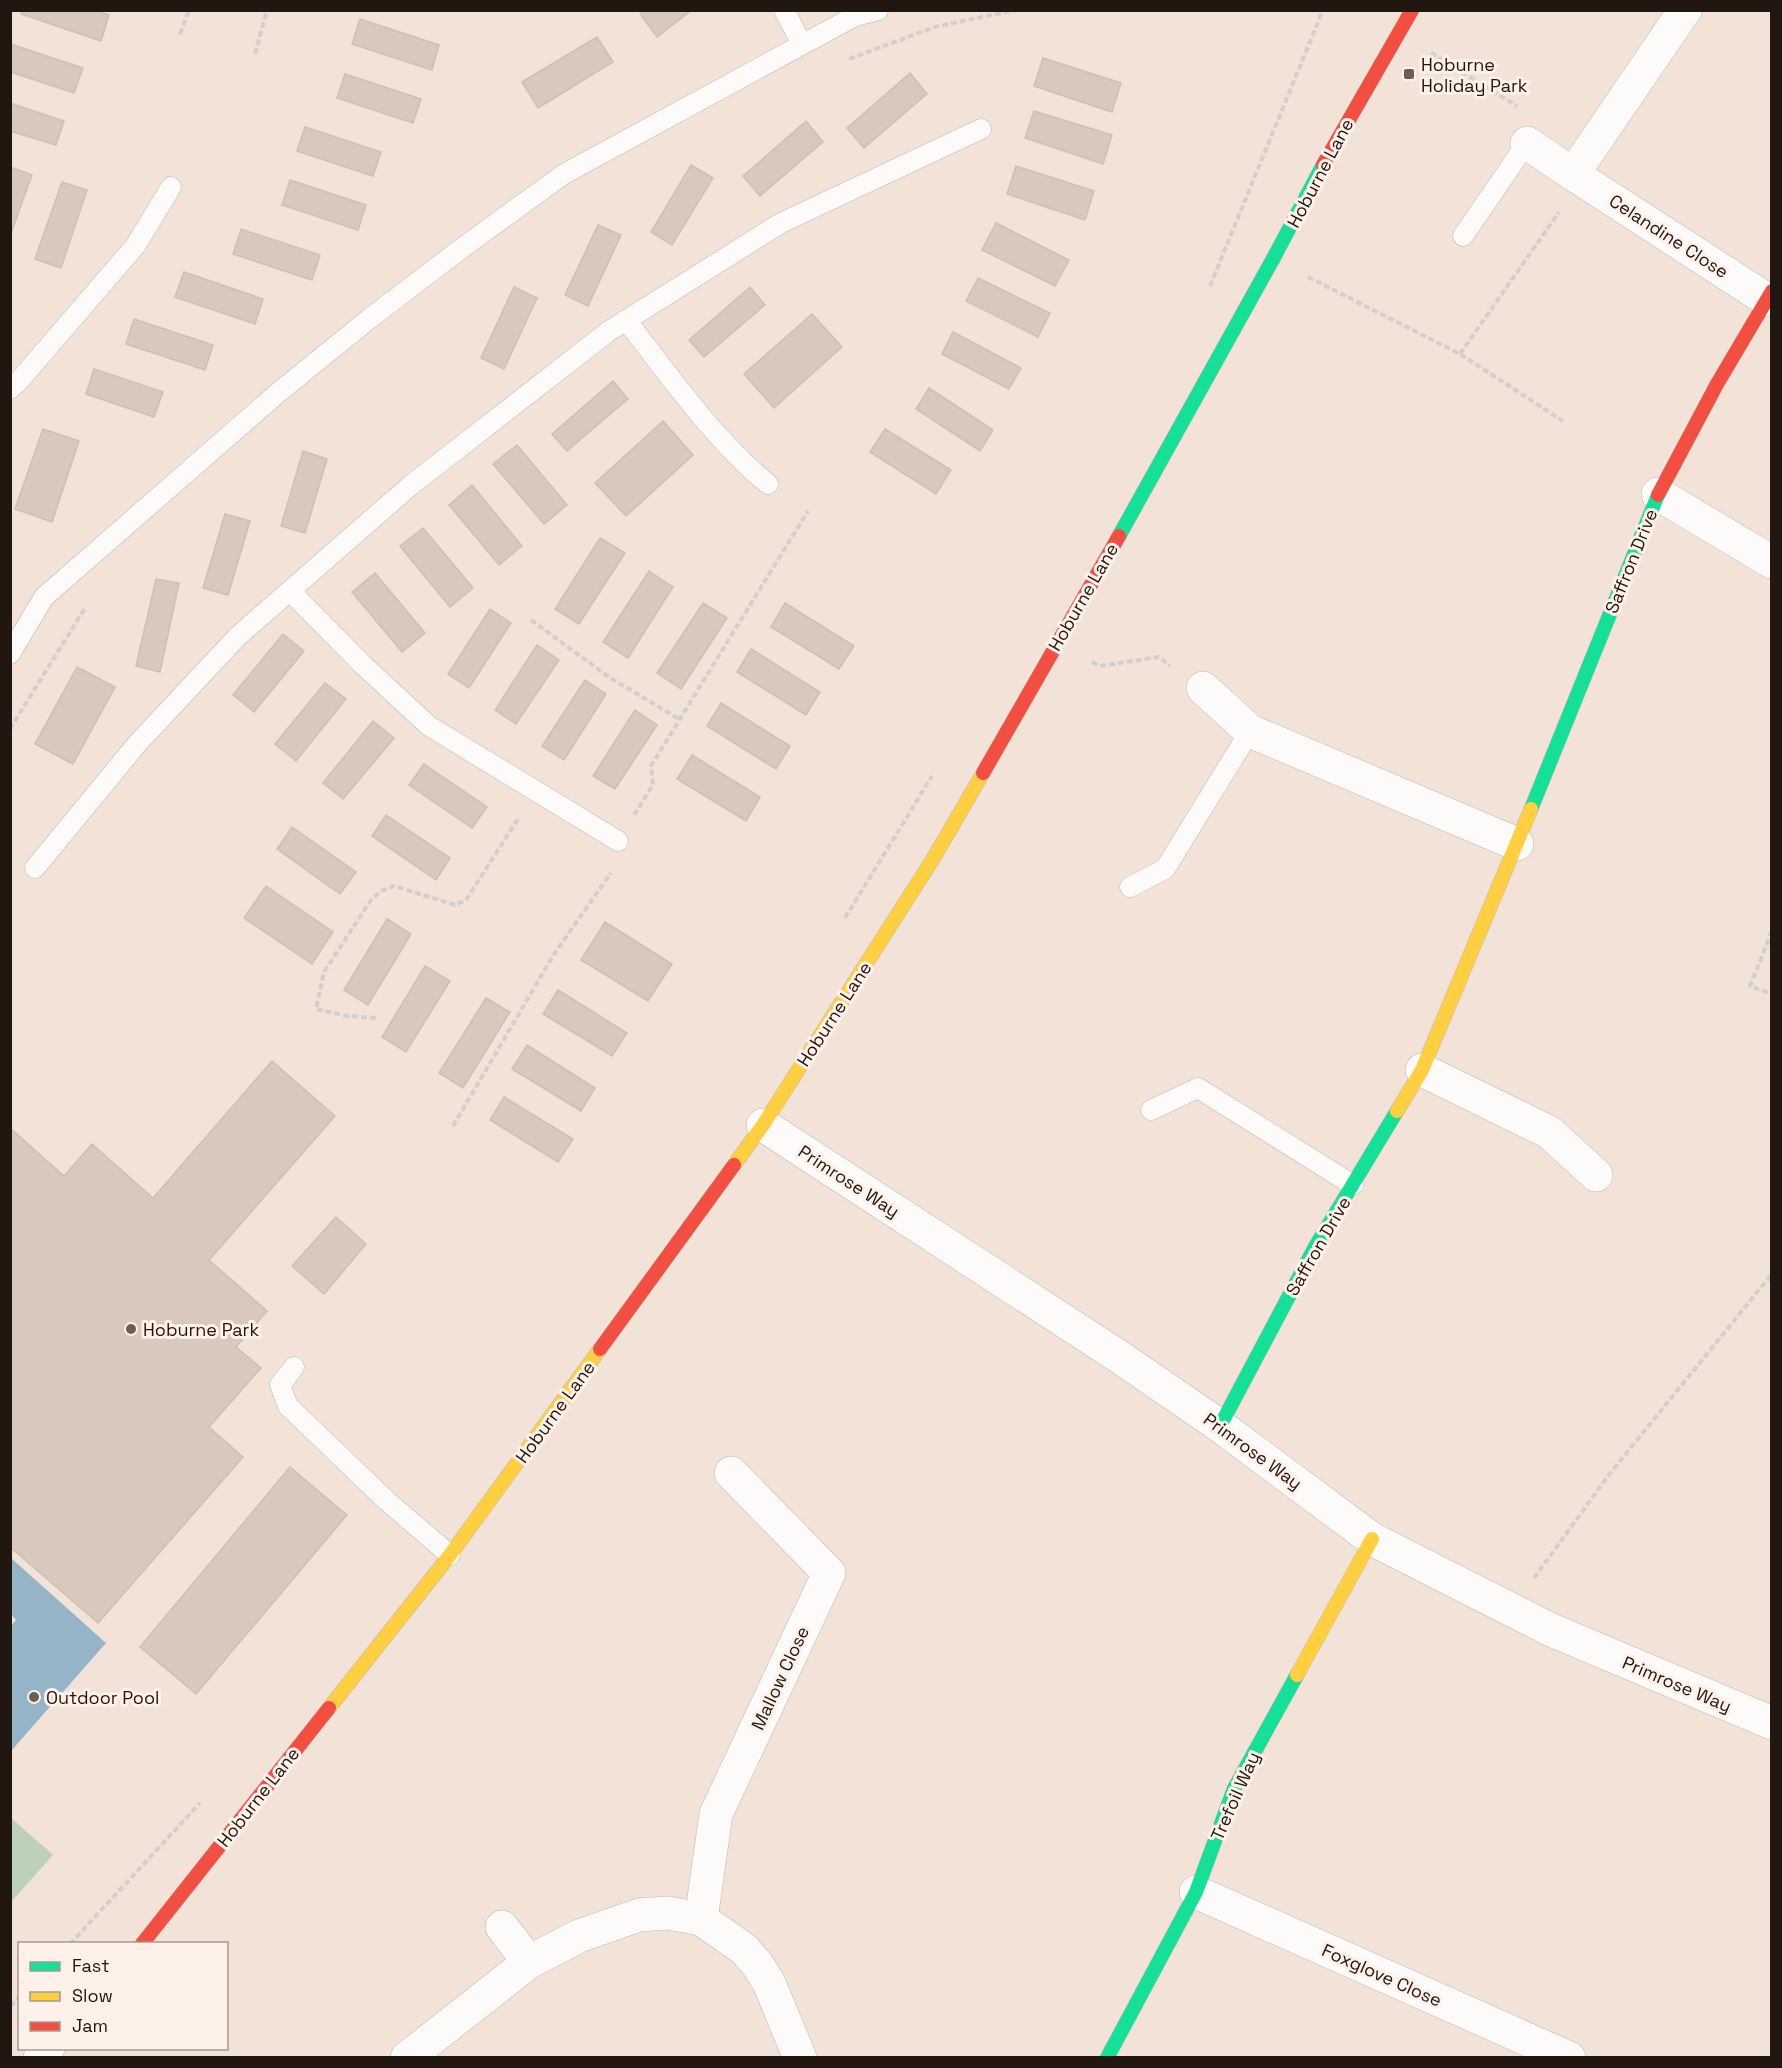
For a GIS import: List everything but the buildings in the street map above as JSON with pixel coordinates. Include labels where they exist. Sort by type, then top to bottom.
[{"type":"street","name":"Hoburne Lane","points":[[144,1942],[450,1555],[763,1125],[933,859],[1054,645],[1124,528],[1274,259],[1342,129],[1400,34],[1412,10]]},
{"type":"street","points":[[1578,177],[1685,10]]},
{"type":"street","name":"Celandine Close","points":[[1527,143],[1769,295]]},
{"type":"street","name":"Saffron Drive","points":[[1220,1426],[1315,1247],[1422,1070],[1517,844],[1658,494],[1717,384],[1769,295]]},
{"type":"street","points":[[1658,494],[1772,562]]},
{"type":"street","points":[[1203,688],[1250,731],[1517,844]]},
{"type":"street","points":[[1422,1070],[1549,1132],[1596,1175]]},
{"type":"street","name":"Primrose Way","points":[[763,1125],[1121,1358],[1220,1426],[1372,1539],[1560,1634],[1772,1723]]},
{"type":"street","name":"Mallow Close","points":[[701,1919],[716,1814],[829,1573],[731,1473]]},
{"type":"street","name":"Trefoil Way","points":[[1107,2058],[1196,1892],[1234,1789],[1372,1539]]},
{"type":"street","name":"Foxglove Close","points":[[1196,1892],[1569,2058]]},
{"type":"street","points":[[407,2058],[529,1962],[579,1936],[639,1915],[669,1913],[701,1919],[744,1949],[769,1983],[800,2058]]},
{"type":"street","points":[[502,1927],[529,1962]]},
{"type":"lane","points":[[784,10],[802,44]]},
{"type":"lane","points":[[10,654],[44,597],[279,392],[369,319],[564,174],[855,16],[878,10]]},
{"type":"lane","points":[[35,868],[137,744],[238,636],[411,485],[626,320],[781,223],[981,129]]},
{"type":"lane","points":[[1463,236],[1527,143]]},
{"type":"lane","points":[[10,389],[136,245],[171,187]]},
{"type":"lane","points":[[626,320],[709,424],[752,471],[768,484]]},
{"type":"lane","points":[[290,591],[362,664],[429,726],[618,841]]},
{"type":"lane","points":[[1130,887],[1166,869],[1250,731]]},
{"type":"lane","points":[[1151,1110],[1198,1088],[1353,1185]]},
{"type":"lane","points":[[294,1368],[280,1385],[288,1406],[387,1501],[450,1555]]},
{"type":"path","points":[[180,34],[189,10]]},
{"type":"path","points":[[255,54],[267,10]]},
{"type":"path","points":[[848,60],[935,27],[1015,10]]},
{"type":"path","points":[[1208,291],[1323,10]]},
{"type":"path","points":[[1400,34],[1520,108]]},
{"type":"path","points":[[1460,354],[1548,226],[1578,177]]},
{"type":"path","points":[[1274,259],[1460,354],[1563,421]]},
{"type":"path","points":[[618,841],[653,785],[651,766],[808,511]]},
{"type":"path","points":[[10,729],[90,599]]},
{"type":"path","points":[[531,620],[609,676],[679,719]]},
{"type":"path","points":[[1054,645],[1100,666],[1158,657],[1203,688]]},
{"type":"path","points":[[843,920],[937,767]]},
{"type":"path","points":[[376,1018],[348,1016],[316,1009],[324,972],[372,900],[381,891],[394,886],[455,905],[466,900],[536,791]]},
{"type":"path","points":[[453,1126],[554,954],[611,872]]},
{"type":"path","points":[[1772,931],[1749,986],[1772,994]]},
{"type":"path","points":[[1511,1611],[1611,1472],[1772,1274]]},
{"type":"path","points":[[72,1942],[203,1799]]},
{"type":"green space","points":[[11,1818],[53,1855],[11,1902]]},
{"type":"water","name":"Outdoor Pool","points":[[11,1558],[106,1643],[11,1751],[10,1627],[16,1620],[11,1614]]},
{"type":"traffic: fast","points":[[1119,536],[1323,165]]},
{"type":"traffic: fast","points":[[1531,809],[1658,495]]},
{"type":"traffic: fast","points":[[1220,1426],[1315,1247],[1397,1111]]},
{"type":"traffic: fast","points":[[1107,2058],[1196,1892],[1234,1789],[1297,1675]]},
{"type":"traffic: slow","points":[[734,1165],[763,1125],[933,859],[983,773]]},
{"type":"traffic: slow","points":[[1397,1111],[1422,1070],[1531,809]]},
{"type":"traffic: slow","points":[[329,1708],[450,1555],[600,1349]]},
{"type":"traffic: slow","points":[[1297,1675],[1372,1539]]},
{"type":"traffic: jam","points":[[1323,165],[1412,10]]},
{"type":"traffic: jam","points":[[1658,495],[1717,384],[1772,291]]},
{"type":"traffic: jam","points":[[983,773],[1119,536]]},
{"type":"traffic: jam","points":[[600,1349],[734,1165]]},
{"type":"traffic: jam","points":[[144,1942],[329,1708]]},
{"type":"place","name":"Hoburne Holiday Park","points":[[1409,74]]},
{"type":"place","name":"Hoburne Park","points":[[131,1329]]},
{"type":"place","name":"Outdoor Pool","points":[[34,1697]]}]
